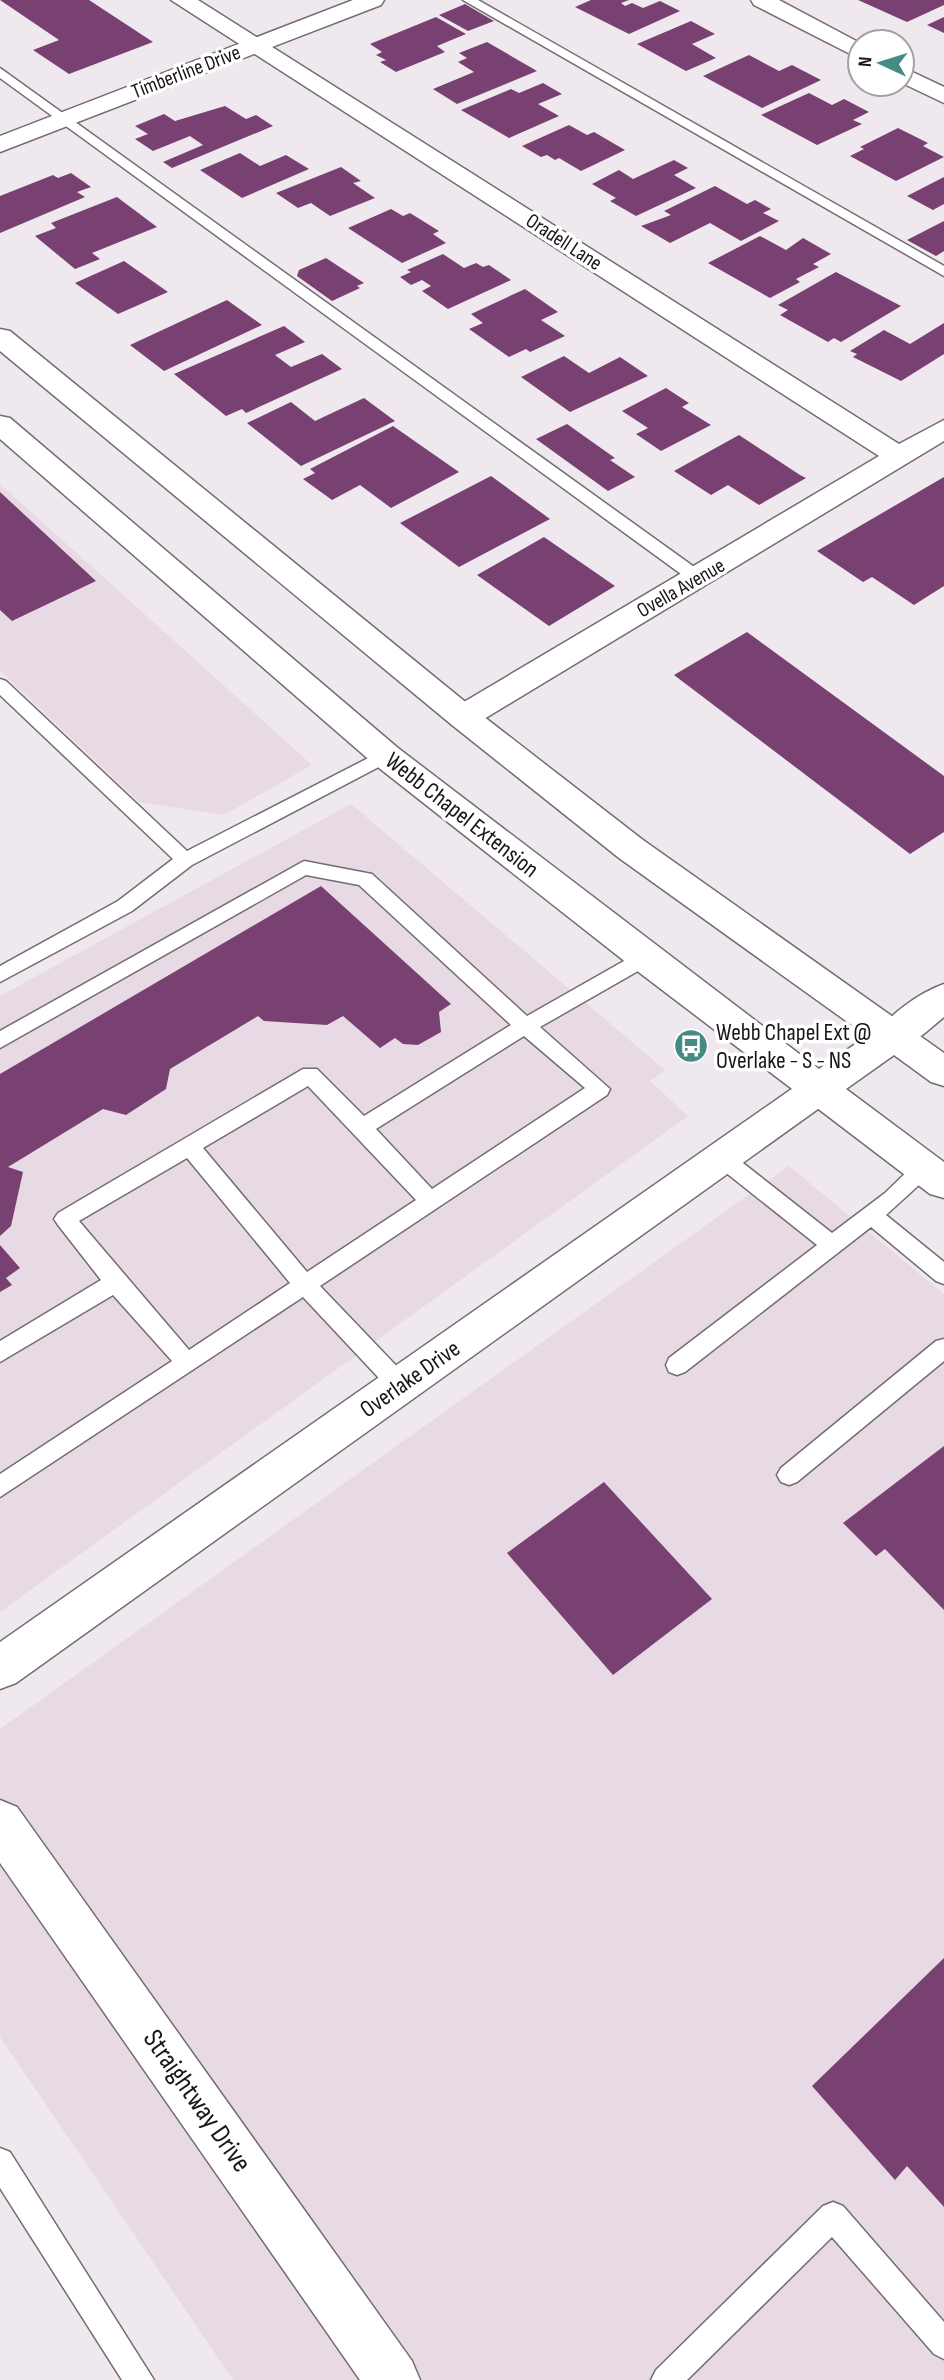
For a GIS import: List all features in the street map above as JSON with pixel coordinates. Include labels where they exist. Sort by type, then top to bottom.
[{"type":"street","name":"Oradell Lane","points":[[182,0],[900,457]]},
{"type":"street","name":"Timberline Drive","points":[[0,145],[373,0]]},
{"type":"street","points":[[762,0],[846,44]]},
{"type":"street","points":[[916,81],[944,96]]},
{"type":"street","points":[[0,337],[463,717],[631,849],[944,1072]]},
{"type":"street","name":"Webb Chapel Extension","points":[[0,424],[386,756],[645,958],[934,1175]]},
{"type":"street","points":[[900,457],[944,429]]},
{"type":"street","name":"Ovella Avenue","points":[[463,717],[900,457]]},
{"type":"street","points":[[894,1036],[944,998]]},
{"type":"street","name":"Overlake Drive","points":[[0,1668],[894,1036]]},
{"type":"street","name":"Straightway Drive","points":[[0,1823],[393,2380]]},
{"type":"lane","points":[[469,0],[944,272]]},
{"type":"lane","points":[[0,72],[698,578]]},
{"type":"lane","points":[[0,685],[185,860]]},
{"type":"lane","points":[[0,975],[125,906],[185,860],[386,756]]},
{"type":"lane","points":[[0,1040],[304,868],[365,879],[524,1026],[600,1089],[432,1203],[0,1487]]},
{"type":"lane","points":[[362,1127],[524,1026],[645,958]]},
{"type":"lane","points":[[188,1364],[65,1219],[310,1075],[432,1203]]},
{"type":"lane","points":[[189,1146],[306,1286],[400,1385]]},
{"type":"lane","points":[[722,1158],[832,1245]]},
{"type":"lane","points":[[677,1365],[871,1215],[934,1175]]},
{"type":"lane","points":[[871,1215],[944,1275]]},
{"type":"lane","points":[[0,1353],[116,1282]]},
{"type":"lane","points":[[789,1475],[944,1348]]},
{"type":"lane","points":[[0,2162],[139,2380]]},
{"type":"lane","points":[[666,2380],[833,2216],[944,2344]]},
{"type":"shaded area","points":[[0,484],[312,765],[224,815],[139,802],[0,671]]},
{"type":"shaded area","points":[[351,804],[665,1070],[650,1081],[688,1116],[0,1612],[0,996]]},
{"type":"shaded area","points":[[789,1166],[944,1294],[944,2380],[233,2380],[0,2037],[0,1729]]},
{"type":"building","points":[[0,0],[89,0],[153,42],[69,74],[33,50],[59,40]]},
{"type":"building","points":[[591,0],[629,0],[621,3],[625,6],[632,3],[643,8],[660,1],[680,11],[629,34],[575,7]]},
{"type":"building","points":[[858,0],[944,0],[944,5],[907,22]]},
{"type":"building","points":[[465,4],[494,21],[468,31],[439,15]]},
{"type":"building","points":[[436,17],[466,34],[437,46],[445,52],[396,72],[380,62],[386,60],[376,55],[382,52],[370,44]]},
{"type":"building","points":[[944,17],[944,33],[927,25]]},
{"type":"building","points":[[691,21],[715,34],[692,44],[716,58],[686,71],[637,44]]},
{"type":"building","points":[[487,42],[537,71],[457,104],[433,89],[474,72],[458,62],[467,58],[459,53]]},
{"type":"building","points":[[749,55],[779,71],[792,65],[821,80],[762,108],[703,76]]},
{"type":"building","points":[[543,83],[562,94],[538,104],[559,116],[509,138],[461,110],[511,89],[519,93]]},
{"type":"building","points":[[809,93],[832,105],[844,99],[869,112],[853,120],[862,124],[817,145],[761,115]]},
{"type":"building","points":[[225,106],[246,119],[256,115],[273,126],[172,168],[163,162],[203,145],[190,136],[153,151],[135,139],[148,134],[135,126],[164,114],[175,121]]},
{"type":"building","points":[[569,125],[587,135],[594,132],[625,150],[581,171],[559,158],[555,160],[547,155],[541,157],[522,146]]},
{"type":"building","points":[[898,128],[928,143],[923,146],[944,157],[896,181],[850,156],[864,149],[860,147]]},
{"type":"building","points":[[240,153],[260,166],[286,155],[309,169],[242,198],[200,170]]},
{"type":"building","points":[[674,160],[688,168],[674,175],[696,188],[636,216],[610,201],[616,198],[592,184],[619,170],[633,179]]},
{"type":"building","points":[[341,167],[361,181],[353,183],[375,198],[330,216],[311,203],[298,208],[276,193]]},
{"type":"building","points":[[71,173],[91,187],[77,192],[85,197],[0,233],[0,196],[53,175],[58,178]]},
{"type":"building","points":[[944,177],[944,204],[933,210],[907,196]]},
{"type":"building","points":[[715,186],[747,204],[755,200],[771,209],[763,213],[779,221],[741,241],[710,223],[670,243],[641,226],[671,215],[664,211]]},
{"type":"building","points":[[117,197],[157,227],[92,253],[100,259],[75,269],[35,236],[56,228],[51,223]]},
{"type":"building","points":[[391,209],[403,216],[410,213],[439,231],[433,234],[446,243],[402,263],[348,228]]},
{"type":"building","points":[[944,221],[944,251],[936,256],[907,240]]},
{"type":"building","points":[[760,236],[786,250],[803,238],[831,254],[813,264],[819,267],[796,279],[800,282],[770,298],[708,263]]},
{"type":"building","points":[[443,254],[464,268],[476,263],[483,267],[489,265],[511,280],[448,309],[422,291],[431,286],[422,280],[411,285],[400,277],[411,272],[407,270]]},
{"type":"building","points":[[326,258],[364,283],[357,286],[360,288],[332,301],[297,276],[299,270]]},
{"type":"building","points":[[124,261],[168,292],[118,314],[75,283]]},
{"type":"building","points":[[836,272],[901,306],[841,342],[834,338],[828,342],[780,315],[788,310],[778,305]]},
{"type":"building","points":[[525,289],[558,312],[541,320],[565,336],[530,352],[526,349],[509,357],[469,329],[483,323],[471,314]]},
{"type":"building","points":[[227,300],[262,325],[164,371],[130,345]]},
{"type":"building","points":[[944,323],[944,354],[901,381],[853,357],[857,354],[850,351],[884,330],[910,344]]},
{"type":"building","points":[[284,326],[305,342],[275,355],[291,367],[322,354],[342,369],[246,413],[242,409],[226,416],[174,374]]},
{"type":"building","points":[[564,356],[589,373],[620,357],[648,376],[570,412],[521,377]]},
{"type":"building","points":[[666,388],[689,403],[682,407],[711,425],[661,451],[636,434],[648,428],[622,411]]},
{"type":"building","points":[[364,398],[395,421],[301,466],[247,423],[291,402],[315,421]]},
{"type":"building","points":[[567,424],[615,458],[610,460],[635,477],[608,491],[536,439]]},
{"type":"building","points":[[393,426],[459,472],[391,508],[360,485],[332,500],[303,479],[315,473],[310,469]]},
{"type":"building","points":[[739,435],[806,478],[759,505],[728,485],[711,495],[674,471]]},
{"type":"building","points":[[491,476],[550,519],[459,567],[400,523]]},
{"type":"building","points":[[944,477],[944,586],[914,605],[872,577],[863,582],[817,551]]},
{"type":"building","points":[[0,492],[96,581],[12,621],[0,610]]},
{"type":"building","points":[[544,537],[615,586],[549,626],[477,575]]},
{"type":"building","points":[[747,632],[944,776],[944,832],[910,854],[674,675]]},
{"type":"building","points":[[321,886],[451,1004],[439,1012],[441,1032],[418,1045],[403,1044],[395,1038],[380,1048],[343,1016],[327,1025],[264,1021],[258,1016],[170,1069],[166,1089],[126,1115],[103,1109],[8,1167],[23,1172],[11,1226],[0,1236],[0,1074]]},
{"type":"building","points":[[0,1245],[20,1268],[6,1278],[12,1285],[0,1292]]},
{"type":"building","points":[[944,1446],[944,1610],[885,1549],[876,1556],[843,1523]]},
{"type":"building","points":[[604,1482],[712,1599],[613,1675],[507,1553]]},
{"type":"building","points":[[944,1958],[944,2207],[907,2166],[895,2180],[812,2086]]},
{"type":"place","name":"Webb Chapel Ext @ Overlake - S - NS","points":[[691,1046]]}]
